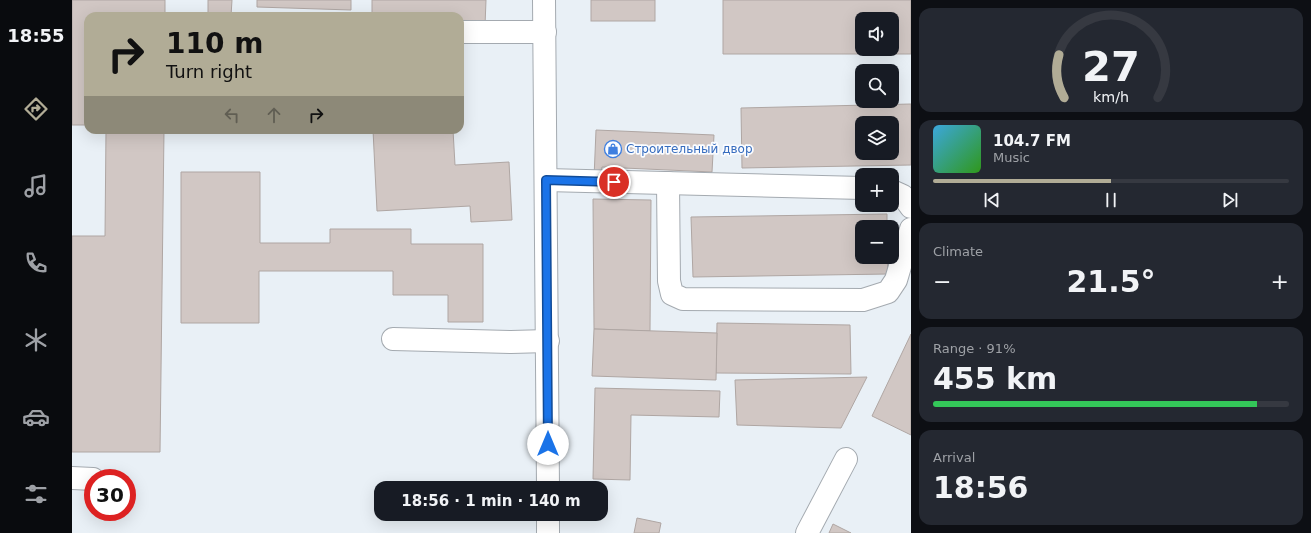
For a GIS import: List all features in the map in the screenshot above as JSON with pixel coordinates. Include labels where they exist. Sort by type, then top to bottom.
[{"type":"street","points":[[544,0],[548,481]]},
{"type":"street","points":[[464,32],[545,32]]},
{"type":"street","points":[[546,180],[855,188]]},
{"type":"street","points":[[668,183],[669,281],[672,294],[683,299],[863,300],[888,292],[896,280],[911,229]]},
{"type":"street","points":[[899,194],[903,196],[911,207]]},
{"type":"street","points":[[393,339],[511,342],[548,341]]},
{"type":"street","points":[[807,533],[846,459]]},
{"type":"street","points":[[72,478],[84,479]]},
{"type":"street","points":[[548,521],[548,533]]},
{"type":"building","points":[[72,0],[165,0],[165,12],[84,12],[84,125],[72,125]]},
{"type":"building","points":[[208,0],[232,0],[231,12],[208,12]]},
{"type":"building","points":[[257,0],[351,0],[351,10],[257,7]]},
{"type":"building","points":[[372,0],[486,0],[485,26],[464,25],[464,12],[372,12]]},
{"type":"building","points":[[591,0],[655,0],[655,21],[591,21]]},
{"type":"building","points":[[723,0],[911,0],[911,54],[899,54],[899,12],[855,12],[855,54],[723,54]]},
{"type":"building","points":[[899,104],[911,104],[911,165],[742,168],[741,108],[855,105],[855,108],[899,108]]},
{"type":"building","points":[[596,130],[714,135],[712,172],[602,167],[601,178],[594,178]]},
{"type":"building","points":[[106,134],[164,134],[160,452],[72,452],[72,236],[105,236]]},
{"type":"building","points":[[373,134],[453,134],[455,165],[509,162],[512,220],[471,222],[470,206],[377,211]]},
{"type":"building","points":[[181,172],[260,172],[260,243],[330,243],[330,229],[411,229],[411,244],[483,244],[483,322],[448,322],[448,295],[393,295],[393,271],[259,271],[259,323],[181,323]]},
{"type":"building","points":[[593,199],[651,200],[650,331],[594,329]]},
{"type":"building","points":[[887,214],[887,220],[855,220],[855,264],[887,264],[888,274],[693,277],[691,217]]},
{"type":"building","points":[[717,323],[850,325],[851,374],[716,373]]},
{"type":"building","points":[[594,329],[717,333],[716,380],[592,376]]},
{"type":"building","points":[[911,334],[911,435],[872,416]]},
{"type":"building","points":[[867,377],[841,428],[737,425],[735,380]]},
{"type":"building","points":[[595,388],[720,391],[719,417],[631,415],[630,480],[593,479]]},
{"type":"building","points":[[637,518],[661,523],[659,533],[634,533]]},
{"type":"building","points":[[833,524],[851,533],[829,533]]},
{"type":"place","name":"Строительный двор","points":[[613,149]]},
{"type":"route","points":[[548,444],[546,180],[614,182]]}]
